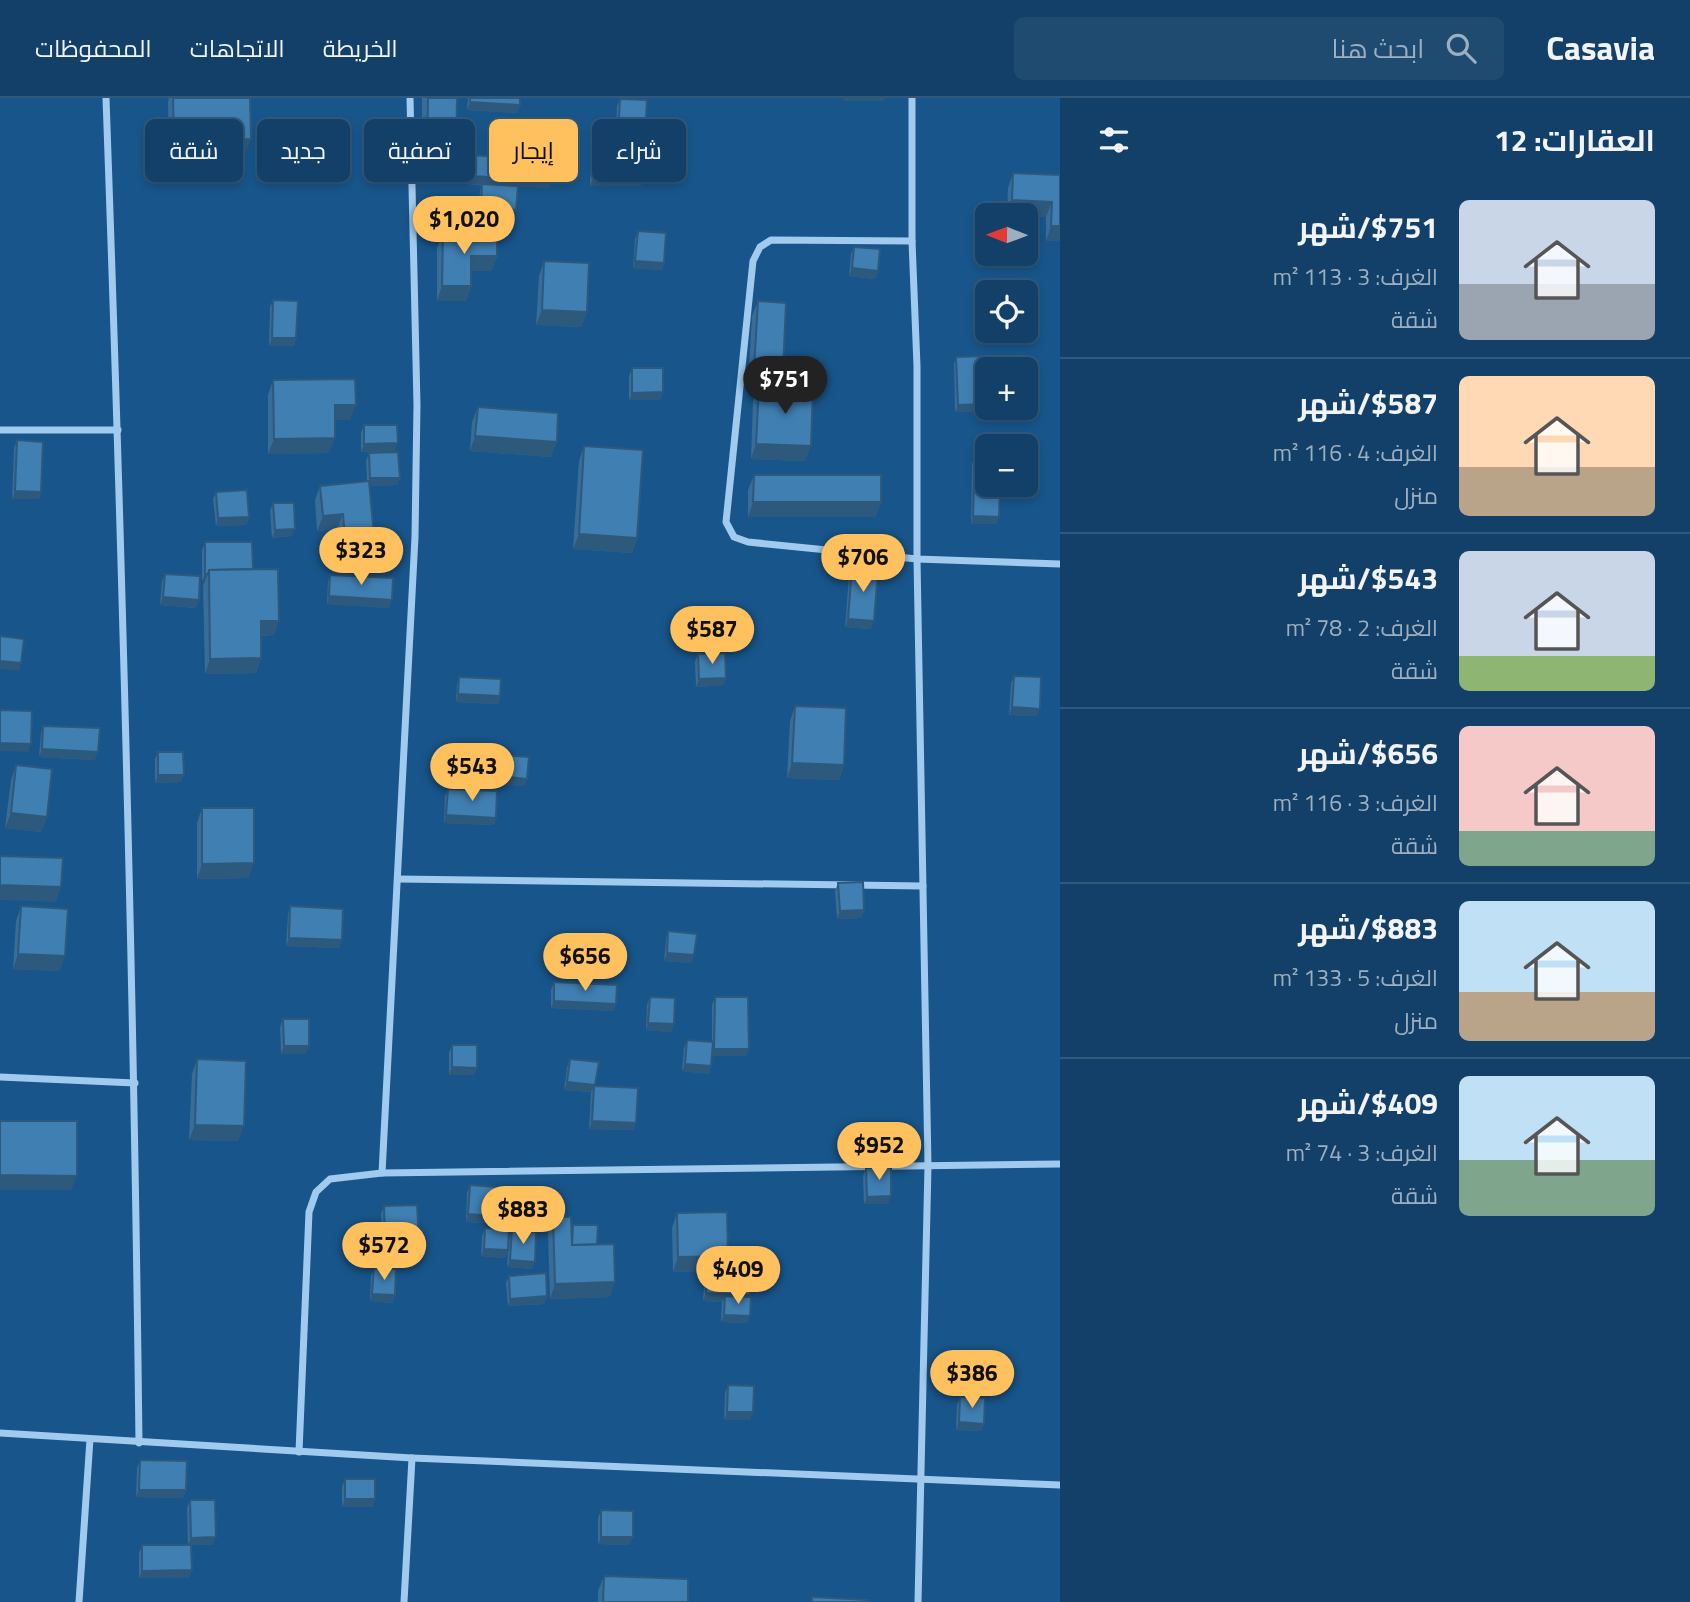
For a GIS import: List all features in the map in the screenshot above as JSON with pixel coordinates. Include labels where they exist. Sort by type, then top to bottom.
[{"type":"street","points":[[106,98],[118,430],[135,1083],[139,1443]]},
{"type":"street","points":[[382,1173],[415,537],[418,405],[410,98]]},
{"type":"street","points":[[912,98],[912,241],[917,366],[917,559],[928,1166],[918,1602]]},
{"type":"street","points":[[912,241],[771,240],[760,247],[753,261],[726,522],[734,537],[748,542],[917,559],[1060,564]]},
{"type":"street","points":[[0,430],[118,430]]},
{"type":"street","points":[[398,879],[923,886]]},
{"type":"street","points":[[0,1077],[135,1083]]},
{"type":"street","points":[[299,1452],[309,1212],[316,1192],[330,1179],[382,1173],[1060,1164]]},
{"type":"street","points":[[0,1433],[412,1458],[1060,1485]]},
{"type":"street","points":[[79,1602],[90,1438]]},
{"type":"street","points":[[404,1602],[412,1458]]},
{"type":"building","points":[[173,98],[250,98],[251,139],[243,139],[243,119],[174,119]]},
{"type":"building","points":[[428,98],[457,98],[457,119],[428,119]]},
{"type":"building","points":[[470,98],[520,98],[520,105],[470,102]]},
{"type":"building","points":[[620,99],[647,100],[646,119],[619,119]]},
{"type":"building","points":[[475,155],[489,156],[489,177],[475,176]]},
{"type":"building","points":[[1013,173],[1060,175],[1060,226],[1051,226],[1052,202],[1012,200]]},
{"type":"building","points":[[482,184],[518,186],[516,210],[481,208]]},
{"type":"building","points":[[638,231],[666,233],[664,263],[635,261]]},
{"type":"building","points":[[443,233],[497,234],[497,256],[471,256],[471,286],[442,286]]},
{"type":"building","points":[[854,247],[880,249],[878,271],[852,268]]},
{"type":"building","points":[[544,261],[589,263],[587,312],[542,310]]},
{"type":"building","points":[[273,300],[298,301],[296,338],[272,338]]},
{"type":"building","points":[[758,301],[786,303],[783,371],[754,369]]},
{"type":"building","points":[[988,356],[975,357],[975,404],[958,405],[956,357]]},
{"type":"building","points":[[632,368],[663,368],[663,392],[632,393]]},
{"type":"building","points":[[355,379],[356,405],[335,405],[335,438],[274,439],[273,380]]},
{"type":"building","points":[[759,386],[813,388],[811,446],[756,444]]},
{"type":"building","points":[[478,407],[558,413],[557,442],[475,436]]},
{"type":"building","points":[[364,425],[397,425],[398,443],[364,444]]},
{"type":"building","points":[[17,440],[43,442],[41,492],[15,491]]},
{"type":"building","points":[[584,446],[643,450],[637,538],[579,534]]},
{"type":"building","points":[[398,452],[400,478],[370,478],[369,453]]},
{"type":"building","points":[[975,457],[975,497],[1000,497],[999,517],[973,516]]},
{"type":"building","points":[[754,475],[881,475],[881,502],[753,502]]},
{"type":"building","points":[[369,481],[374,536],[345,538],[343,514],[323,516],[320,486]]},
{"type":"building","points":[[247,490],[249,517],[218,518],[216,492]]},
{"type":"building","points":[[273,503],[294,503],[295,529],[275,530]]},
{"type":"building","points":[[205,542],[252,542],[253,569],[209,570],[208,574],[205,574]]},
{"type":"building","points":[[852,568],[878,570],[874,621],[848,619]]},
{"type":"building","points":[[278,569],[279,621],[261,621],[261,658],[210,659],[209,570]]},
{"type":"building","points":[[165,574],[200,576],[199,600],[163,597]]},
{"type":"building","points":[[330,575],[393,578],[392,600],[329,596]]},
{"type":"building","points":[[0,636],[24,639],[21,663],[0,661]]},
{"type":"building","points":[[725,653],[726,678],[699,679],[698,654]]},
{"type":"building","points":[[1014,676],[1041,677],[1040,709],[1012,707]]},
{"type":"building","points":[[459,677],[501,679],[500,696],[458,694]]},
{"type":"building","points":[[795,706],[846,708],[844,765],[792,763]]},
{"type":"building","points":[[0,710],[32,711],[31,744],[0,743]]},
{"type":"building","points":[[43,726],[100,728],[98,752],[42,749]]},
{"type":"building","points":[[158,752],[183,752],[184,775],[158,775]]},
{"type":"building","points":[[501,755],[529,757],[527,779],[500,776]]},
{"type":"building","points":[[16,765],[52,769],[47,817],[11,813]]},
{"type":"building","points":[[448,789],[497,791],[496,818],[446,815]]},
{"type":"building","points":[[202,808],[254,808],[254,863],[202,864]]},
{"type":"building","points":[[0,856],[63,858],[61,887],[0,885]]},
{"type":"building","points":[[863,882],[864,910],[840,911],[838,883]]},
{"type":"building","points":[[21,906],[68,909],[65,956],[18,954]]},
{"type":"building","points":[[290,906],[343,909],[342,940],[289,938]]},
{"type":"building","points":[[668,931],[697,934],[694,955],[667,953]]},
{"type":"building","points":[[554,982],[617,985],[616,1004],[554,1001]]},
{"type":"building","points":[[650,997],[675,998],[674,1024],[648,1023]]},
{"type":"building","points":[[715,997],[748,997],[749,1049],[714,1049]]},
{"type":"building","points":[[283,1019],[309,1019],[309,1046],[284,1046]]},
{"type":"building","points":[[687,1040],[713,1042],[711,1066],[685,1064]]},
{"type":"building","points":[[452,1045],[477,1045],[477,1068],[452,1067]]},
{"type":"building","points":[[197,1059],[246,1061],[244,1126],[195,1125]]},
{"type":"building","points":[[570,1059],[599,1062],[595,1085],[567,1082]]},
{"type":"building","points":[[594,1086],[638,1088],[636,1123],[592,1121]]},
{"type":"building","points":[[0,1121],[77,1121],[77,1176],[0,1175]]},
{"type":"building","points":[[891,1167],[891,1196],[867,1197],[866,1168]]},
{"type":"building","points":[[470,1185],[495,1187],[493,1216],[468,1214]]},
{"type":"building","points":[[417,1205],[419,1240],[385,1241],[384,1206]]},
{"type":"building","points":[[727,1212],[728,1256],[678,1257],[677,1213]]},
{"type":"building","points":[[553,1217],[571,1217],[572,1245],[614,1244],[615,1282],[555,1284]]},
{"type":"building","points":[[573,1225],[598,1225],[597,1244],[572,1245]]},
{"type":"building","points":[[485,1228],[509,1229],[508,1250],[484,1249]]},
{"type":"building","points":[[512,1230],[536,1232],[535,1262],[510,1260]]},
{"type":"building","points":[[707,1266],[751,1268],[750,1295],[706,1293]]},
{"type":"building","points":[[374,1268],[396,1269],[395,1295],[372,1294]]},
{"type":"building","points":[[546,1273],[547,1296],[510,1299],[509,1276]]},
{"type":"building","points":[[725,1296],[751,1297],[750,1316],[724,1315]]},
{"type":"building","points":[[728,1385],[754,1386],[753,1412],[727,1412]]},
{"type":"building","points":[[960,1397],[985,1398],[984,1424],[959,1422]]},
{"type":"building","points":[[140,1460],[187,1461],[186,1490],[139,1490]]},
{"type":"building","points":[[345,1479],[375,1479],[375,1499],[345,1499]]},
{"type":"building","points":[[190,1500],[215,1500],[216,1537],[191,1538]]},
{"type":"building","points":[[601,1510],[633,1511],[633,1537],[601,1537]]},
{"type":"building","points":[[142,1545],[191,1545],[192,1570],[142,1571]]},
{"type":"building","points":[[604,1576],[688,1579],[688,1602],[603,1602]]},
{"type":"building","points":[[812,1597],[868,1600],[868,1602],[812,1602]]}]
